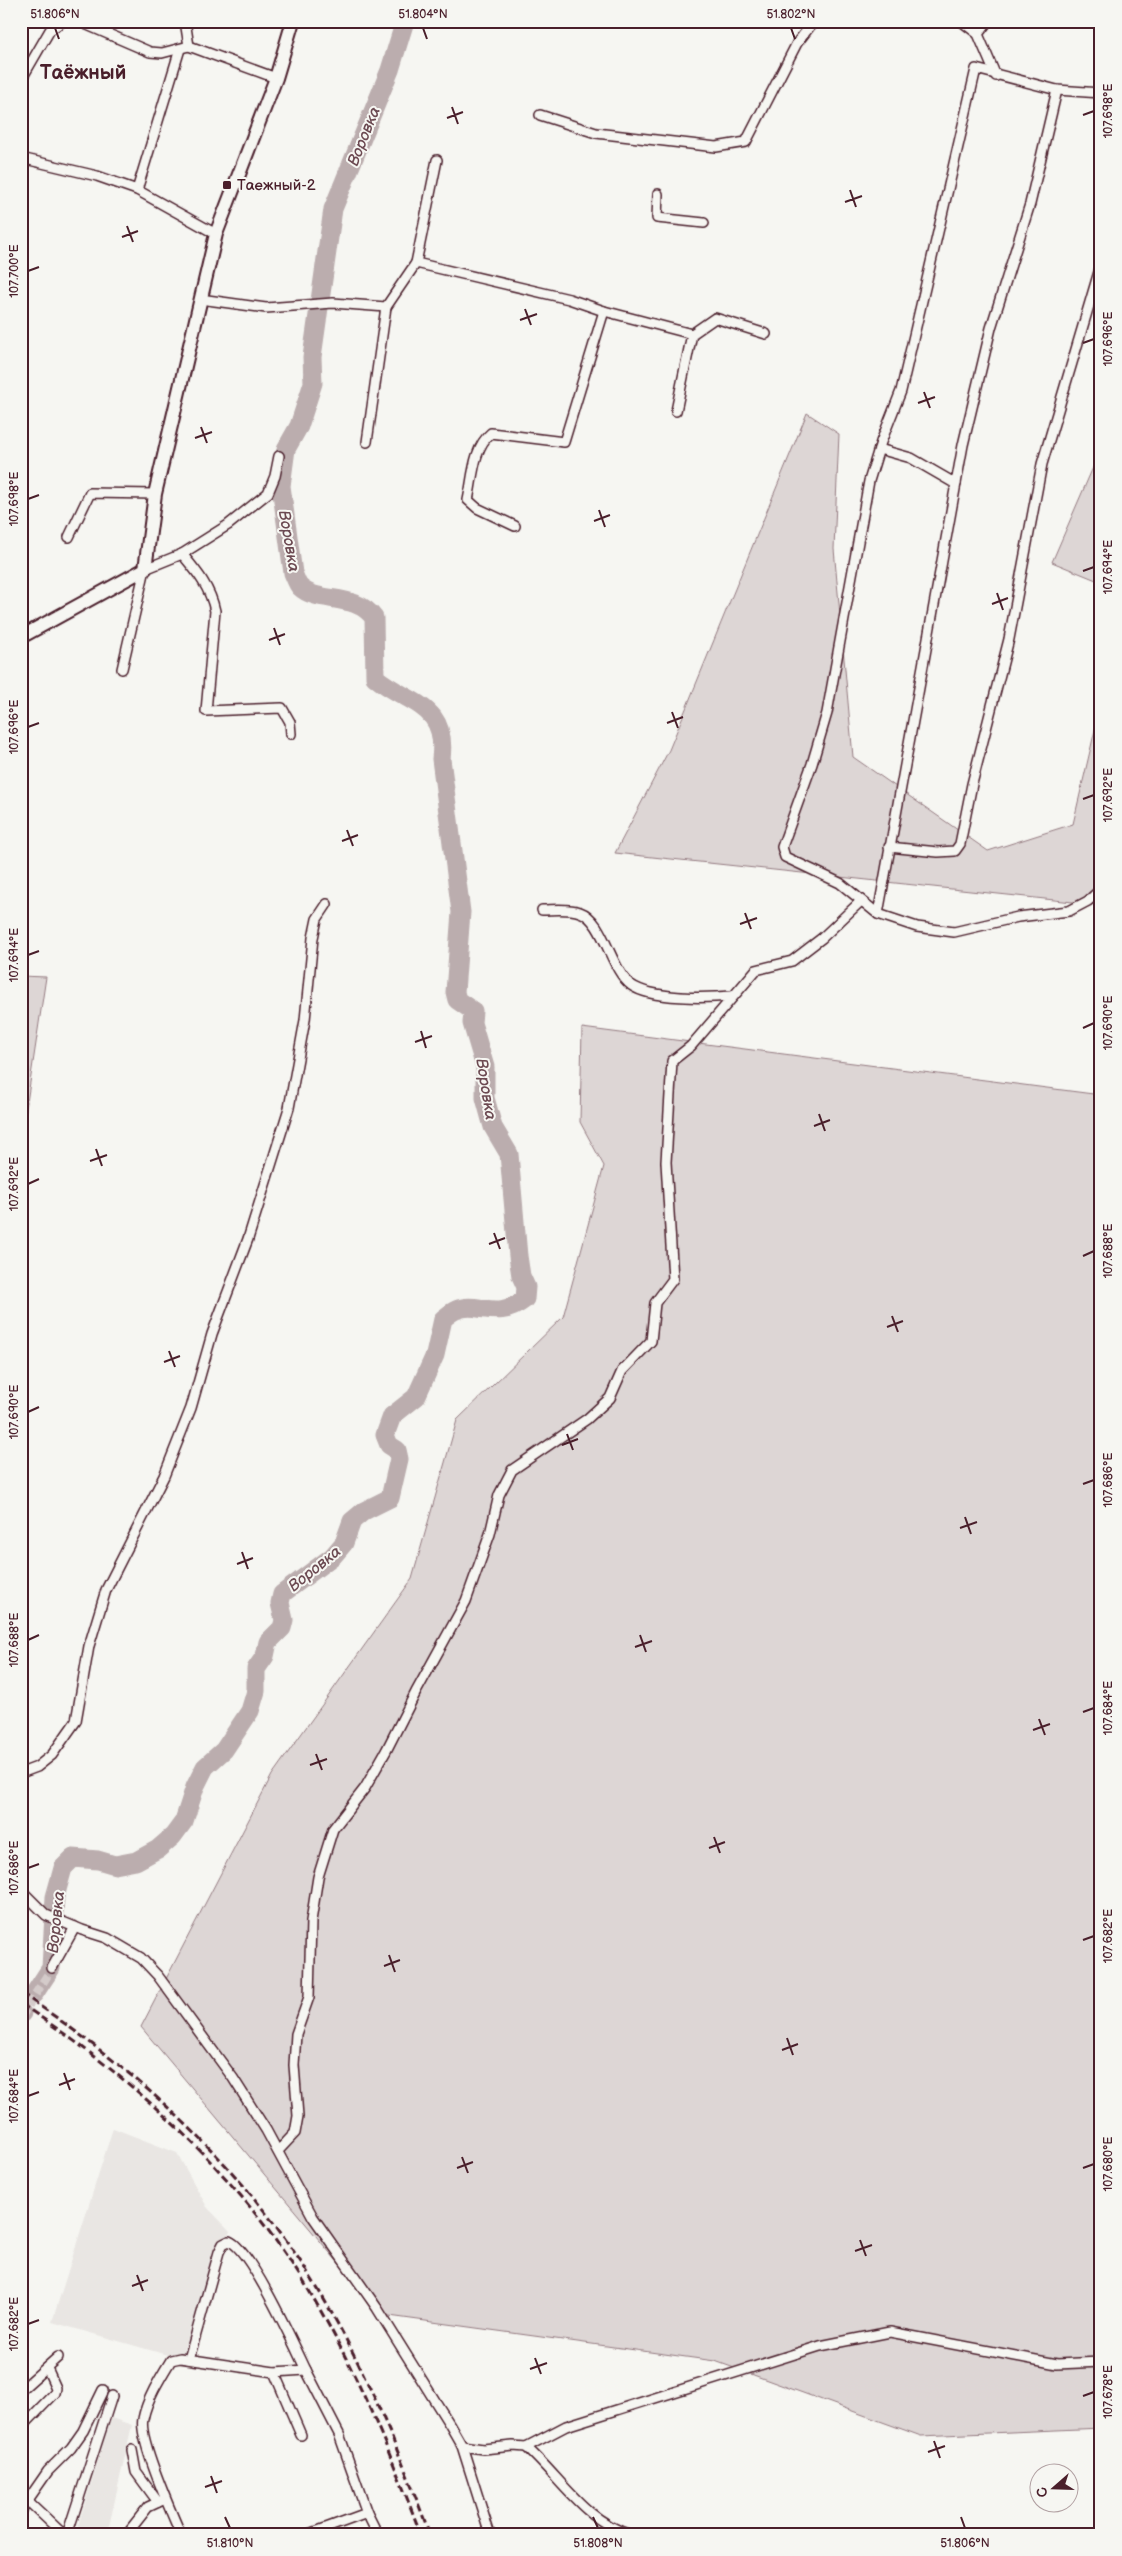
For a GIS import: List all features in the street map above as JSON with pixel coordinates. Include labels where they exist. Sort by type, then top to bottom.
[{"type":"street","points":[[21,80],[50,30],[63,21]]},
{"type":"street","points":[[78,21],[150,52],[162,53],[185,47],[276,78]]},
{"type":"street","points":[[137,190],[185,47],[185,21]]},
{"type":"street","points":[[122,669],[145,569],[155,494],[216,234],[276,78],[293,21]]},
{"type":"street","points":[[540,115],[596,132],[716,147],[746,142],[797,43],[814,21]]},
{"type":"street","points":[[961,21],[978,34],[996,76]]},
{"type":"street","points":[[978,34],[988,21]]},
{"type":"street","points":[[1101,94],[1057,90],[996,76],[976,69],[972,79],[901,391],[869,481],[827,713],[812,764],[782,847],[785,858],[840,883],[878,914],[917,927],[954,932],[1018,917],[1068,911],[1088,900],[1101,889]]},
{"type":"street","points":[[878,914],[956,484],[991,328],[1030,204],[1057,90]]},
{"type":"street","points":[[21,158],[98,176],[137,190],[216,234]]},
{"type":"street","points":[[368,442],[386,307],[416,263],[437,160]]},
{"type":"street","points":[[658,194],[657,218],[704,223]]},
{"type":"street","points":[[416,263],[569,299],[604,311],[692,334]]},
{"type":"street","points":[[889,847],[938,852],[955,851],[960,844],[972,784],[1009,639],[1042,464],[1101,265]]},
{"type":"street","points":[[200,299],[266,308],[333,303],[386,307]]},
{"type":"street","points":[[515,526],[477,508],[468,500],[479,449],[484,439],[491,433],[564,442],[604,311]]},
{"type":"street","points":[[676,411],[692,334],[715,318],[766,334]]},
{"type":"street","points":[[879,450],[911,458],[956,484]]},
{"type":"street","points":[[21,638],[145,569],[182,554],[228,525],[268,493],[275,476],[279,456]]},
{"type":"street","points":[[70,537],[90,493],[155,494]]},
{"type":"street","points":[[182,554],[200,575],[212,594],[215,611],[206,711],[282,708],[290,722],[290,734]]},
{"type":"street","points":[[278,2152],[295,2133],[298,2116],[294,2065],[296,2034],[308,1997],[311,1921],[318,1878],[333,1829],[365,1788],[382,1759],[466,1601],[490,1534],[500,1495],[512,1470],[587,1419],[610,1398],[622,1372],[651,1341],[655,1303],[673,1279],[666,1162],[672,1061],[691,1046],[756,970],[792,960],[822,938],[861,900]]},
{"type":"street","points":[[21,1772],[38,1767],[52,1755],[76,1720],[89,1646],[106,1590],[164,1476],[191,1408],[212,1334],[248,1239],[289,1108],[305,1020],[314,938],[318,919],[327,904]]},
{"type":"street","points":[[542,910],[580,912],[597,924],[609,953],[631,985],[661,995],[711,998],[732,996]]},
{"type":"street","points":[[21,1890],[46,1915],[126,1948],[158,1976],[233,2078],[278,2152],[313,2217],[377,2308],[462,2446],[490,2535]]},
{"type":"street","points":[[52,1968],[74,1927]]},
{"type":"street","points":[[189,2359],[219,2252],[222,2244],[229,2242],[236,2246],[255,2271],[339,2434],[378,2535]]},
{"type":"street","points":[[462,2446],[483,2449],[513,2446],[526,2447],[566,2426],[820,2346],[890,2332],[1057,2364],[1101,2362]]},
{"type":"street","points":[[21,2390],[58,2357]]},
{"type":"street","points":[[162,2501],[143,2432],[142,2420],[159,2378],[171,2360],[189,2359],[274,2372],[306,2370]]},
{"type":"street","points":[[21,2428],[55,2393],[56,2388],[47,2368]]},
{"type":"street","points":[[274,2372],[302,2435]]},
{"type":"street","points":[[21,2510],[48,2472],[71,2448],[83,2431],[103,2390]]},
{"type":"street","points":[[27,2500],[65,2535],[112,2396]]},
{"type":"street","points":[[526,2447],[571,2496],[600,2519],[631,2535]]},
{"type":"street","points":[[132,2450],[136,2472],[162,2501],[181,2535]]},
{"type":"street","points":[[126,2535],[148,2507],[162,2501]]},
{"type":"street","points":[[307,2535],[368,2512]]},
{"type":"shaded area","points":[[807,413],[839,434],[834,549],[853,757],[988,851],[1073,824],[1101,704],[1101,905],[615,853],[669,750]]},
{"type":"shaded area","points":[[1101,449],[1101,582],[1052,562]]},
{"type":"shaded area","points":[[21,976],[46,977],[21,1142]]},
{"type":"shaded area","points":[[582,1028],[1101,1095],[1101,2428],[921,2436],[715,2361],[382,2315],[141,2027],[272,1775],[412,1579],[457,1420],[563,1317],[604,1166],[580,1122]]},
{"type":"shaded area","points":[[113,2128],[177,2153],[207,2207],[230,2231],[188,2361],[52,2322]]},
{"type":"shaded area","points":[[111,2418],[132,2425],[107,2535],[75,2535]]},
{"type":"waterway","name":"Воровка","points":[[34,1994],[51,1968],[55,1897],[63,1868],[73,1858],[98,1860],[115,1865],[136,1861],[158,1849],[173,1836],[184,1821],[195,1787],[205,1767],[224,1750],[250,1711],[256,1691],[256,1669],[265,1656],[268,1642],[282,1628],[284,1620],[280,1603],[282,1594],[333,1556],[344,1543],[352,1521],[364,1511],[390,1498],[399,1459],[397,1450],[389,1445],[385,1435],[392,1416],[416,1397],[435,1355],[443,1319],[454,1311],[464,1308],[505,1309],[515,1306],[525,1299],[526,1287],[521,1276],[518,1256],[509,1154],[493,1127],[485,1098],[485,1067],[472,1023],[473,1011],[457,1000],[455,992],[461,912],[441,759],[442,741],[438,726],[432,716],[423,708],[375,677],[374,618],[357,605],[347,601],[316,595],[307,592],[299,586],[293,573],[281,486],[286,449],[299,426],[313,383],[312,357],[333,209],[390,70],[405,21]]},
{"type":"tunnel","points":[[21,2017],[52,1968]]},
{"type":"railway","points":[[21,1993],[104,2053],[181,2120],[217,2156],[283,2235],[329,2308],[362,2371],[405,2469],[430,2535]]},
{"type":"railway","points":[[21,2004],[62,2032],[141,2094],[213,2165],[247,2203],[277,2242],[305,2284],[339,2344],[383,2439],[421,2535]]},
{"type":"place","name":"Таежный-2","points":[[227,185]]},
{"type":"district","name":"Таёжный","points":[[83,72]]}]
